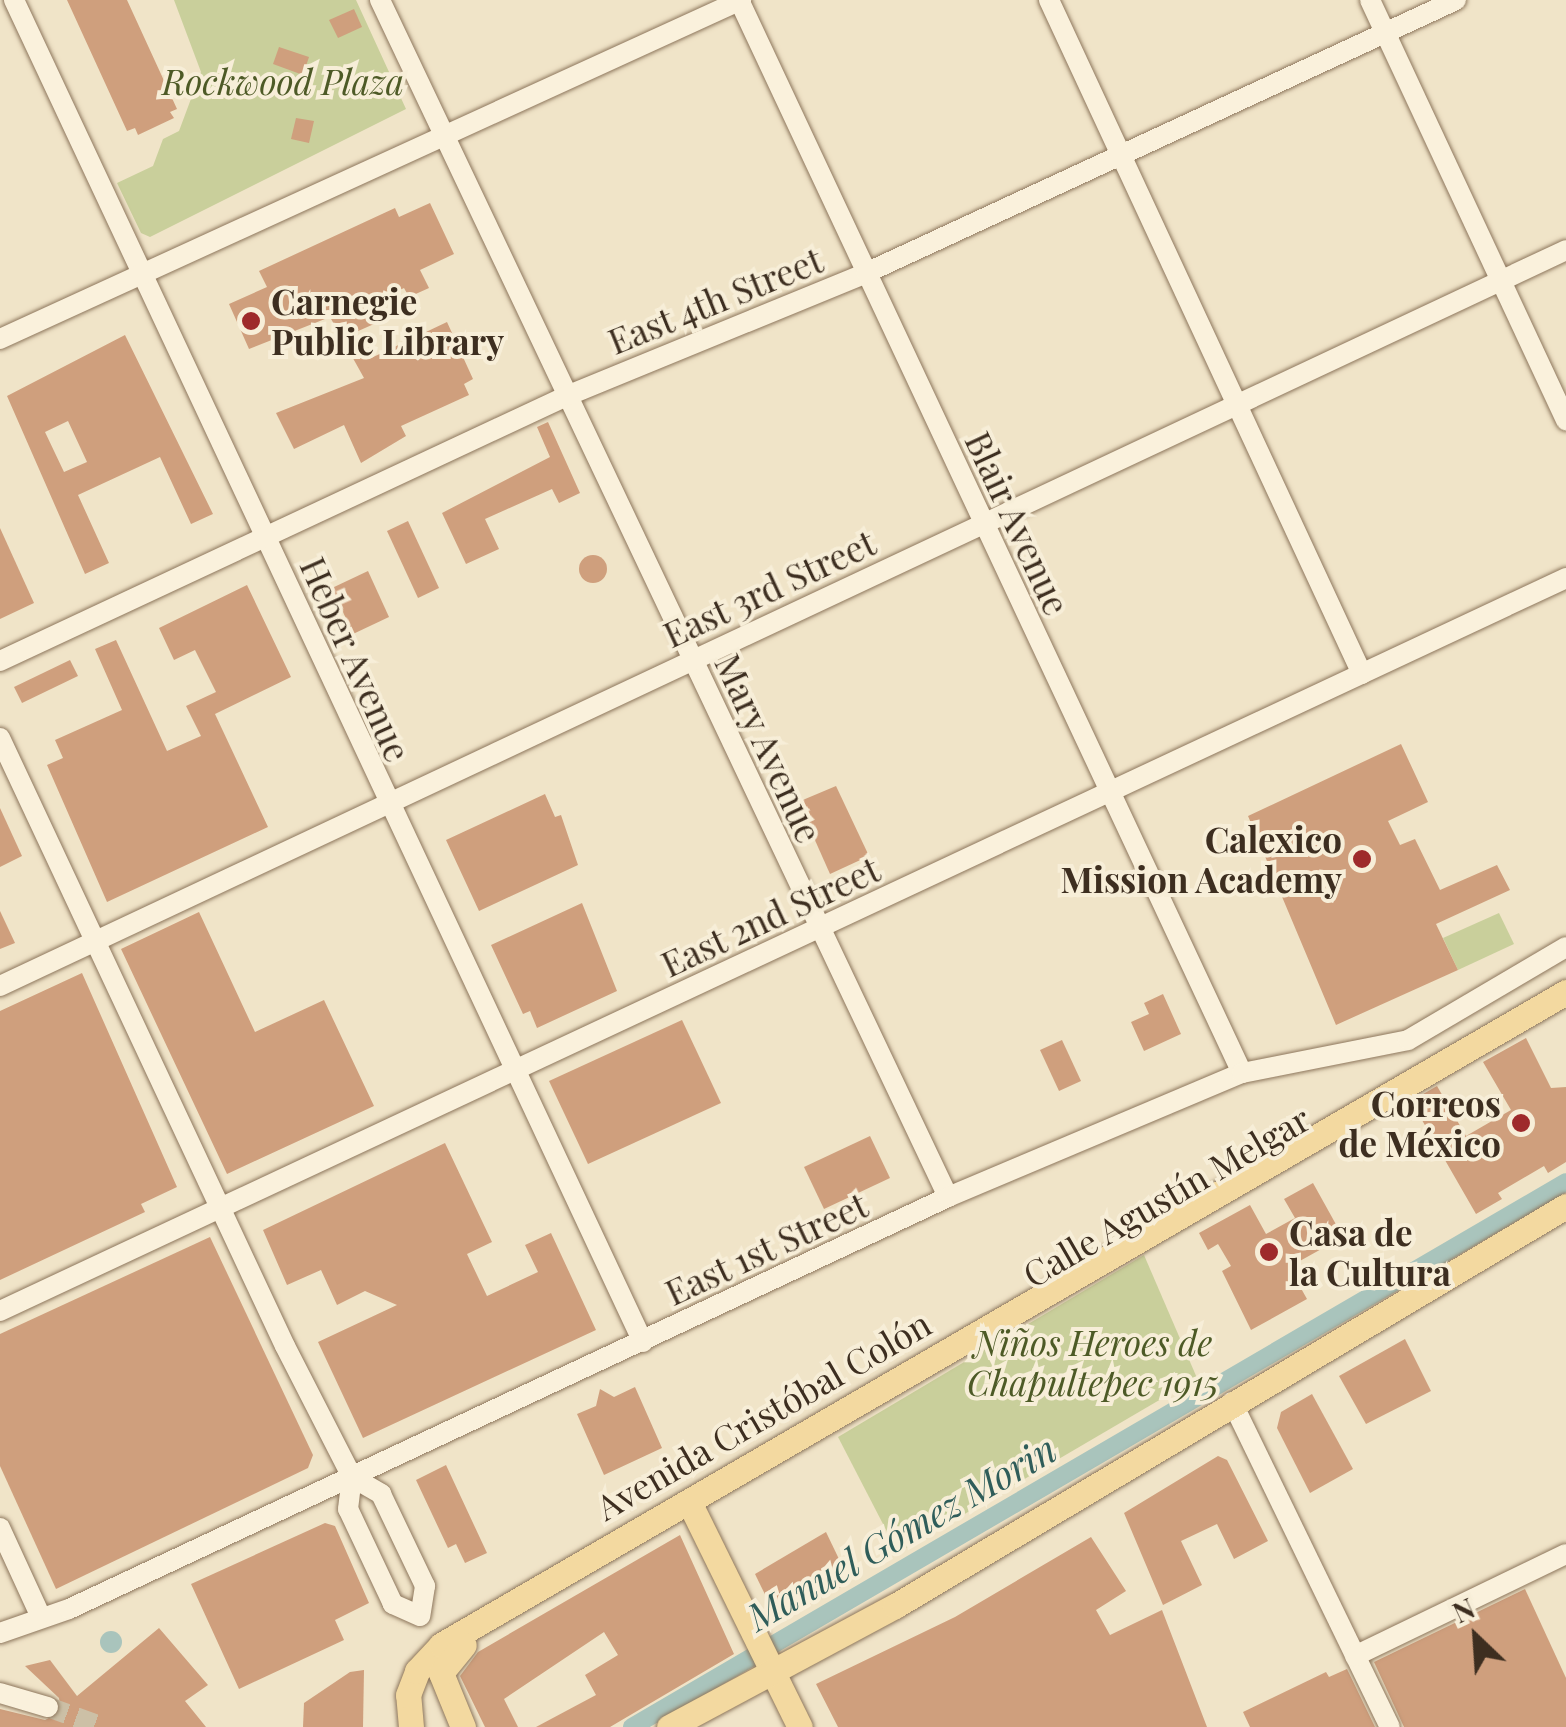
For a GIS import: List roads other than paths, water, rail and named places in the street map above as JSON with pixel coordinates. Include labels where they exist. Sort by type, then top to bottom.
[{"type":"main road","name":"Avenida Cristóbal Colón","points":[[411,1727],[408,1695],[417,1671],[441,1644],[1566,992]]},
{"type":"main road","name":"Calle Agustín Melgar","points":[[463,1727],[441,1673],[455,1650],[1424,1087],[1485,1050],[1512,1023]]},
{"type":"main road","points":[[669,1727],[773,1673],[1566,1206]]},
{"type":"main road","points":[[693,1510],[800,1727]]},
{"type":"street","name":"Mary Avenue","points":[[380,0],[948,1197]]},
{"type":"street","points":[[0,339],[740,0]]},
{"type":"street","name":"Blair Avenue","points":[[740,0],[1242,1073]]},
{"type":"street","points":[[1049,0],[1362,674]]},
{"type":"street","points":[[1370,0],[1504,279],[1566,421]]},
{"type":"street","name":"East 4th Street","points":[[0,661],[264,534],[569,395],[866,273],[1456,0]]},
{"type":"street","name":"Heber Avenue","points":[[11,7],[142,272],[388,806],[643,1342]]},
{"type":"street","name":"East 3rd Street","points":[[0,986],[1566,250]]},
{"type":"street","name":"East 2nd Street","points":[[0,1311],[1566,578]]},
{"type":"street","points":[[0,738],[219,1208],[352,1477],[380,1494],[426,1586],[420,1616],[392,1604],[348,1509],[352,1477]]},
{"type":"street","name":"East 1st Street","points":[[0,1633],[40,1615],[69,1609],[948,1197],[1242,1073],[1408,1040],[1566,947]]},
{"type":"street","points":[[1232,1402],[1390,1727]]},
{"type":"street","points":[[0,1528],[40,1615]]},
{"type":"street","points":[[1355,1656],[1566,1554]]},
{"type":"street","points":[[0,1693],[48,1707]]},
{"type":"water","points":[[111,1631],[119,1634],[119,1650],[111,1653],[103,1650],[100,1642],[103,1634]]},
{"type":"waterway","name":"Manuel Gómez Morin","points":[[632,1727],[1566,1182]]},
{"type":"tunnel","points":[[48,1707],[103,1727]]},
{"type":"place","name":"Carnegie Public Library","points":[[251,321]]},
{"type":"place","name":"Calexico Mission Academy","points":[[1362,859]]},
{"type":"place","name":"Correos de México","points":[[1521,1123]]},
{"type":"place","name":"Casa de la Cultura","points":[[1269,1252]]},
{"type":"park label","name":"Rockwood Plaza","points":[[283,81]]},
{"type":"park label","name":"Niños Heroes de Chapultepec 1915","points":[[1093,1362]]}]
